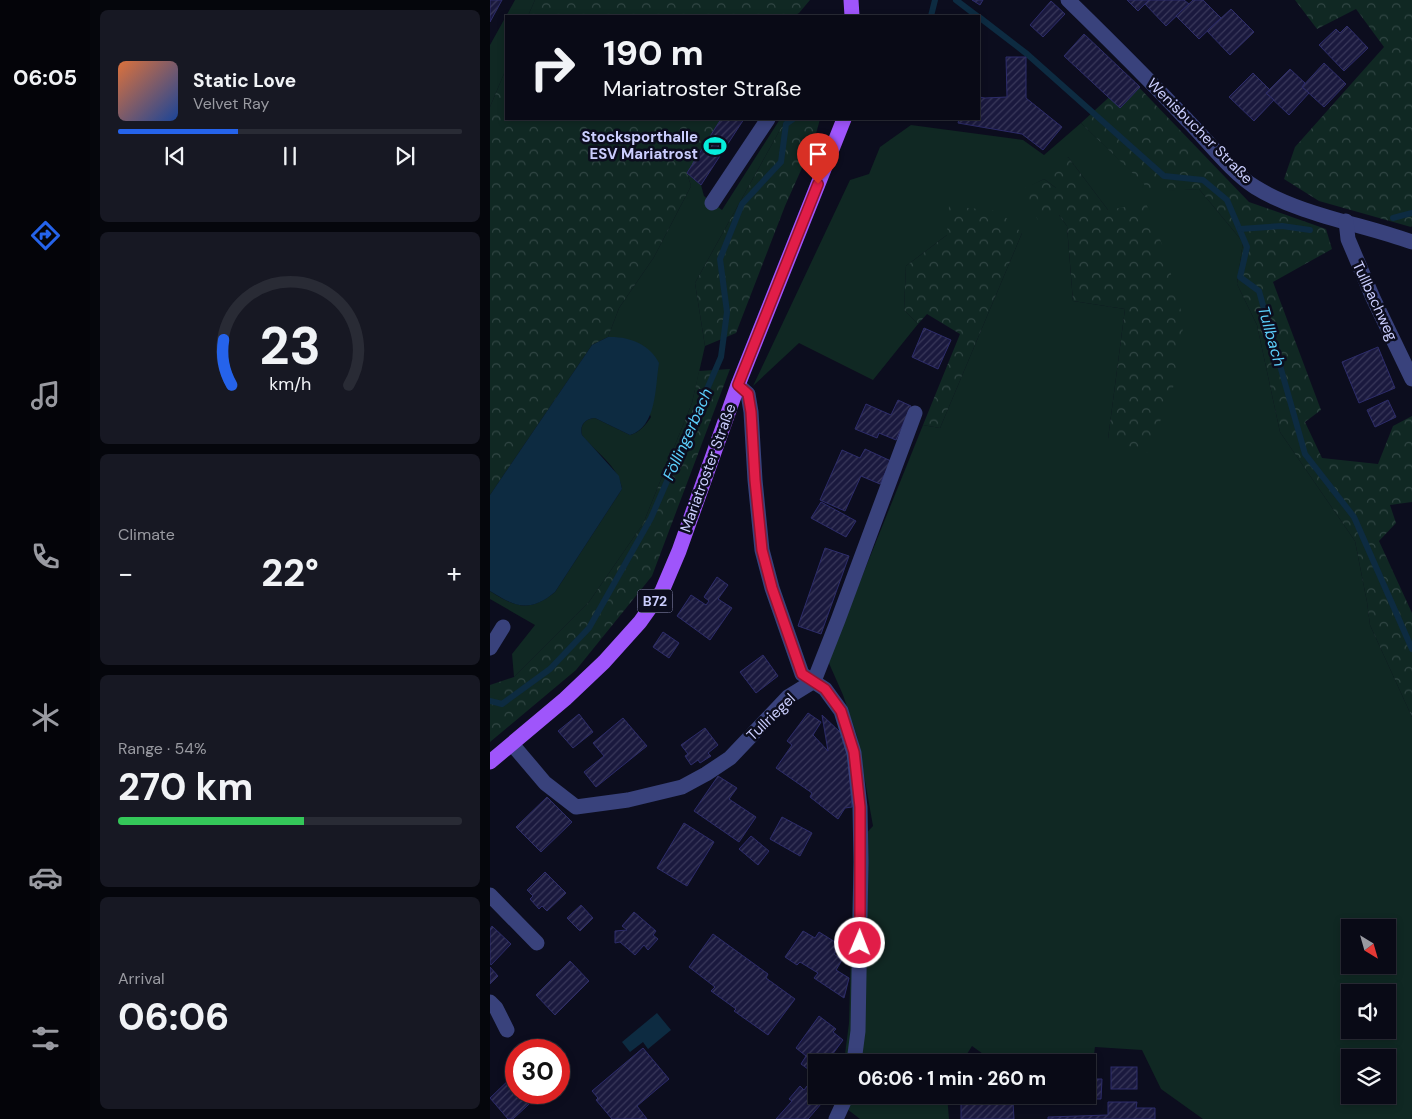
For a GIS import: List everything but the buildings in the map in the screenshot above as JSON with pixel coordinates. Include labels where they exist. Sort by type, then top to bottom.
[{"type":"main road","points":[[852,0],[852,15]]},
{"type":"main road","name":"Mariatroster Straße","points":[[490,762],[565,699],[604,662],[640,622],[662,591],[679,551],[738,385],[844,120]]},
{"type":"street","name":"Wenisbucher Straße","points":[[1068,0],[1137,67],[1230,166],[1254,186],[1304,209],[1382,231],[1412,242]]},
{"type":"street","points":[[712,203],[767,120]]},
{"type":"street","name":"Tullbachweg","points":[[1346,221],[1348,239],[1373,298],[1412,379]]},
{"type":"street","points":[[738,385],[748,394],[751,412],[755,480],[762,550],[766,570],[802,674],[825,689],[841,711],[854,752],[860,807],[858,1032],[855,1054]]},
{"type":"street","points":[[814,681],[915,413]]},
{"type":"street","points":[[490,648],[503,627]]},
{"type":"street","name":"Tullriegel","points":[[512,744],[545,783],[576,807],[628,800],[682,787],[706,774],[730,758],[788,697],[814,681]]},
{"type":"street","points":[[490,895],[537,943]]},
{"type":"street","points":[[490,1002],[496,1008],[507,1030]]},
{"type":"street","points":[[836,1119],[843,1104]]},
{"type":"green space","points":[[515,0],[535,0],[528,15],[507,15]]},
{"type":"green space","points":[[535,0],[810,0],[796,15],[528,15]]},
{"type":"green space","points":[[1295,0],[1412,0],[1411,227],[1319,201],[1284,179],[1295,147],[1384,47],[1356,9],[1317,29]]},
{"type":"green space","points":[[505,18],[505,71],[490,107],[490,45]]},
{"type":"green space","points":[[505,71],[505,120],[720,120],[687,173],[691,186],[654,257],[619,308],[608,337],[592,345],[490,495],[490,107]]},
{"type":"green space","points":[[1130,78],[1249,202],[1326,229],[1332,249],[1273,282],[1321,410],[1305,422],[1322,458],[1378,464],[1393,426],[1412,416],[1412,502],[1390,505],[1396,523],[1379,541],[1412,613],[1412,717],[1370,625],[1355,541],[1280,432],[1257,325],[1237,284],[1243,242],[1199,189],[1152,192],[1081,123]]},
{"type":"green space","points":[[779,120],[785,120],[695,283],[705,346],[692,403],[643,524],[589,602],[514,677],[512,654],[535,625],[490,599],[490,591],[507,601],[522,605],[530,605],[546,599],[555,592],[622,489],[616,473],[582,435],[581,431],[582,425],[586,421],[595,418],[630,435],[642,428],[651,417],[615,337],[608,337],[619,308],[654,257],[691,186],[687,173],[701,185],[704,196],[722,210]]},
{"type":"green space","points":[[785,120],[820,120],[814,141],[785,206],[736,333],[705,346],[695,283]]},
{"type":"green space","points":[[1081,123],[1152,191],[1199,189],[1243,242],[1237,284],[1257,325],[1280,432],[1355,541],[1370,625],[1412,717],[1412,1119],[1203,1119],[1161,1089],[1142,1050],[1095,1047],[1094,1054],[983,1054],[972,1046],[967,1054],[845,1054],[849,1023],[854,846],[873,826],[857,736],[843,695],[828,661],[923,425],[940,428],[1022,233],[947,235],[906,266],[904,310],[918,324],[873,380],[799,343],[753,386],[850,180],[869,174],[880,147],[911,125],[1023,140],[1044,155]],"holes":[[[1068,157],[1108,210],[1173,388],[1108,439],[1125,309],[1073,301],[1067,226],[1059,215],[1018,193],[1044,179],[1056,188]]]},
{"type":"green space","points":[[1068,157],[1108,210],[1146,203],[1165,252],[1184,322],[1173,388],[1148,453],[1108,439],[1125,309],[1073,301],[1067,226],[1059,215],[1042,225],[1017,192],[1044,179],[1056,188],[1053,167]]},
{"type":"green space","points":[[949,206],[999,211],[1022,233],[940,428],[923,425],[960,334],[927,314],[918,324],[904,310],[906,266],[947,235]]},
{"type":"green space","points":[[730,369],[652,576],[576,670],[490,742],[490,685],[514,677],[589,602],[643,524],[692,403],[699,371]]},
{"type":"green space","points":[[840,1104],[948,1104],[949,1119],[860,1119]]},
{"type":"water","points":[[608,337],[638,342],[655,356],[659,363],[650,415],[639,431],[630,435],[595,418],[589,419],[582,425],[582,435],[619,476],[622,489],[555,592],[538,603],[530,605],[515,604],[490,591],[490,495],[592,345]]},
{"type":"water","points":[[657,1013],[671,1030],[648,1049],[643,1042],[630,1052],[622,1042]]},
{"type":"waterway","name":"Föllingerbach","points":[[931,15],[935,0]]},
{"type":"waterway","name":"Tullbach","points":[[956,0],[976,15]]},
{"type":"waterway","name":"Tullbach","points":[[980,18],[1027,54],[1164,176],[1203,180],[1227,200],[1247,247],[1240,277],[1259,291],[1305,454],[1354,517],[1412,649]]},
{"type":"waterway","name":"Föllingerbach","points":[[490,701],[502,704],[550,669],[589,628],[651,518],[721,357],[727,312],[720,259],[742,204],[781,162],[786,124],[792,120]]},
{"type":"waterway","points":[[1393,218],[1412,213]]},
{"type":"waterway","points":[[1240,229],[1282,226],[1310,230]]},
{"type":"place","name":"Stocksporthalle ESV Mariatrost","points":[[715,146]]},
{"type":"route","points":[[818,184],[738,385],[748,394],[751,412],[755,480],[762,550],[766,570],[802,674],[825,689],[841,711],[854,752],[860,807],[860,943]]}]
